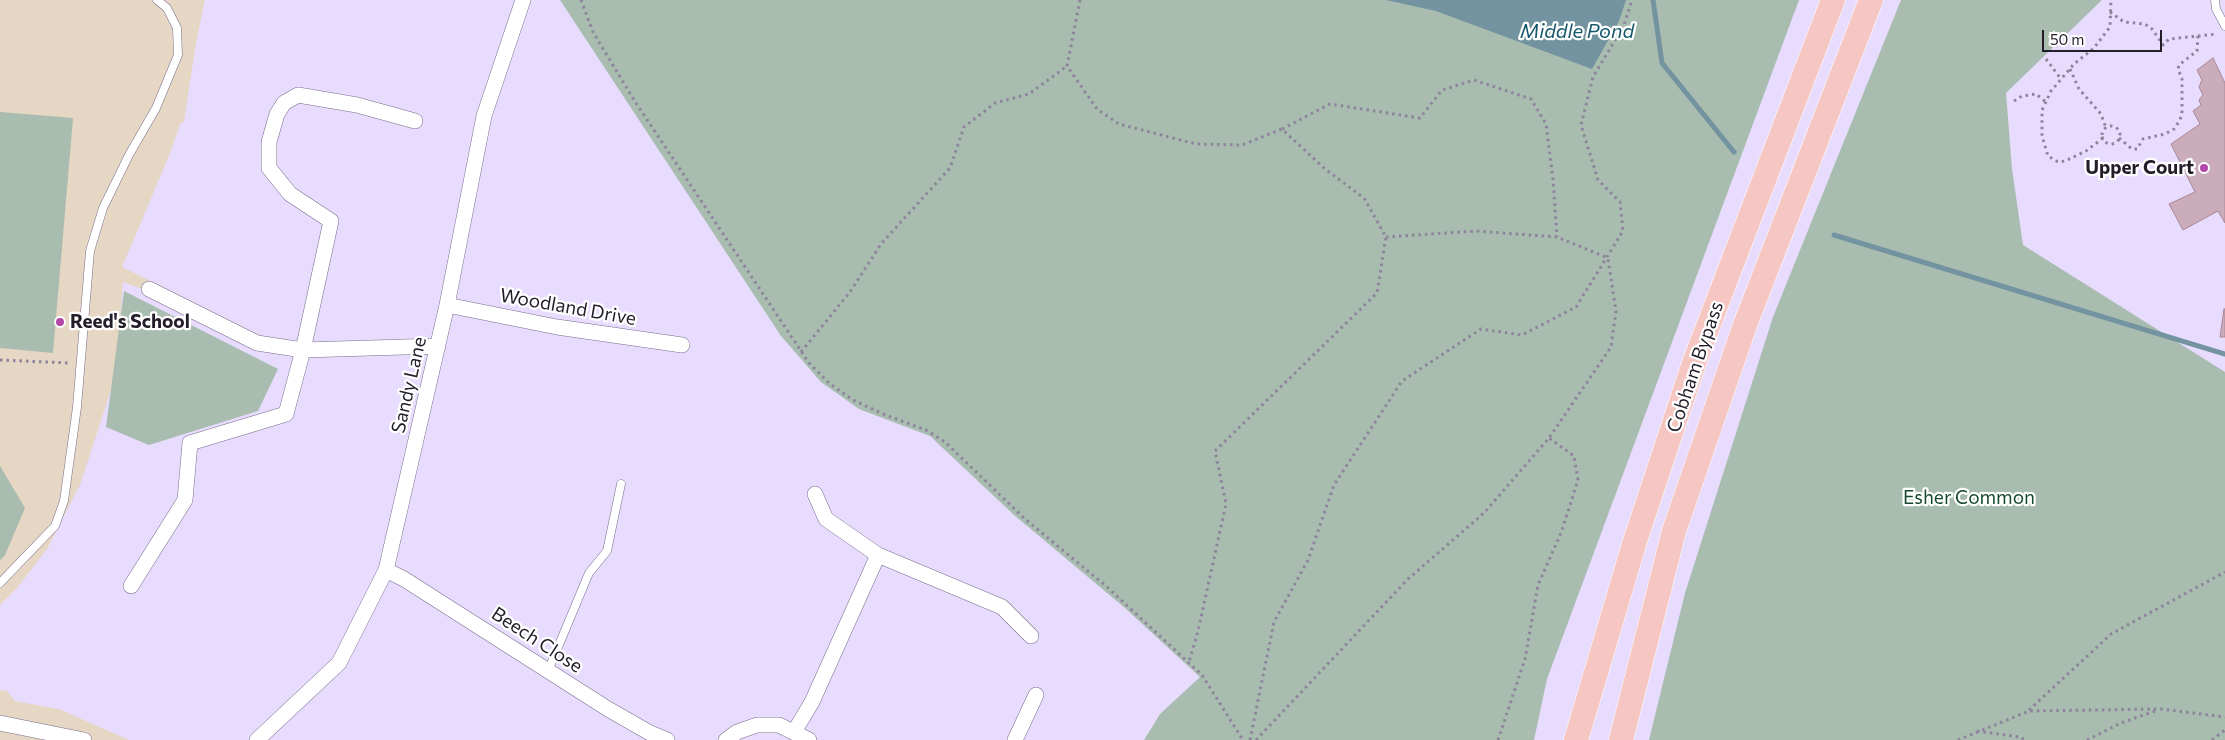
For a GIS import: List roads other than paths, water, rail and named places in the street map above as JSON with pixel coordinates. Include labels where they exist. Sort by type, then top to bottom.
[{"type":"highway","name":"Cobham Bypass","points":[[1576,740],[1636,541],[1694,363],[1833,0]]},
{"type":"highway","name":"Cobham Bypass","points":[[1621,740],[1674,532],[1745,325],[1871,0]]},
{"type":"street","name":"Sandy Lane","points":[[257,740],[339,663],[386,570],[447,305],[484,116],[523,0]]},
{"type":"street","points":[[131,586],[185,500],[190,443],[286,414],[303,350],[331,221],[290,194],[269,168],[269,142],[277,114],[284,103],[298,95],[358,105],[415,121]]},
{"type":"street","points":[[149,289],[256,343],[303,350],[438,346]]},
{"type":"street","name":"Woodland Drive","points":[[447,305],[557,327],[682,345]]},
{"type":"street","points":[[814,494],[826,519],[878,555],[1002,607],[1031,636]]},
{"type":"street","points":[[794,732],[812,702],[878,555]]},
{"type":"street","name":"Beech Close","points":[[386,570],[404,579],[548,671],[642,728],[667,740]]},
{"type":"street","points":[[1015,740],[1036,695]]},
{"type":"street","points":[[0,723],[84,740]]},
{"type":"street","points":[[726,740],[737,732],[758,725],[779,725],[809,740]]},
{"type":"lane","points":[[0,583],[55,526],[64,501],[77,407],[90,251],[103,208],[129,155],[156,108],[178,55],[177,28],[167,8],[157,0]]},
{"type":"lane","points":[[2216,0],[2216,9],[2225,26]]},
{"type":"lane","points":[[548,671],[589,573],[607,552],[621,484]]},
{"type":"water","name":"Middle Pond","points":[[1386,0],[1626,0],[1619,21],[1592,69],[1436,11]]},
{"type":"waterway","points":[[1653,0],[1662,63],[1734,152]]},
{"type":"waterway","points":[[1834,235],[2225,354]]},
{"type":"place","name":"Upper Court","points":[[2204,168]]},
{"type":"place","name":"Reed's School","points":[[60,322]]},
{"type":"park label","name":"Esher Common","points":[[1969,498]]}]
